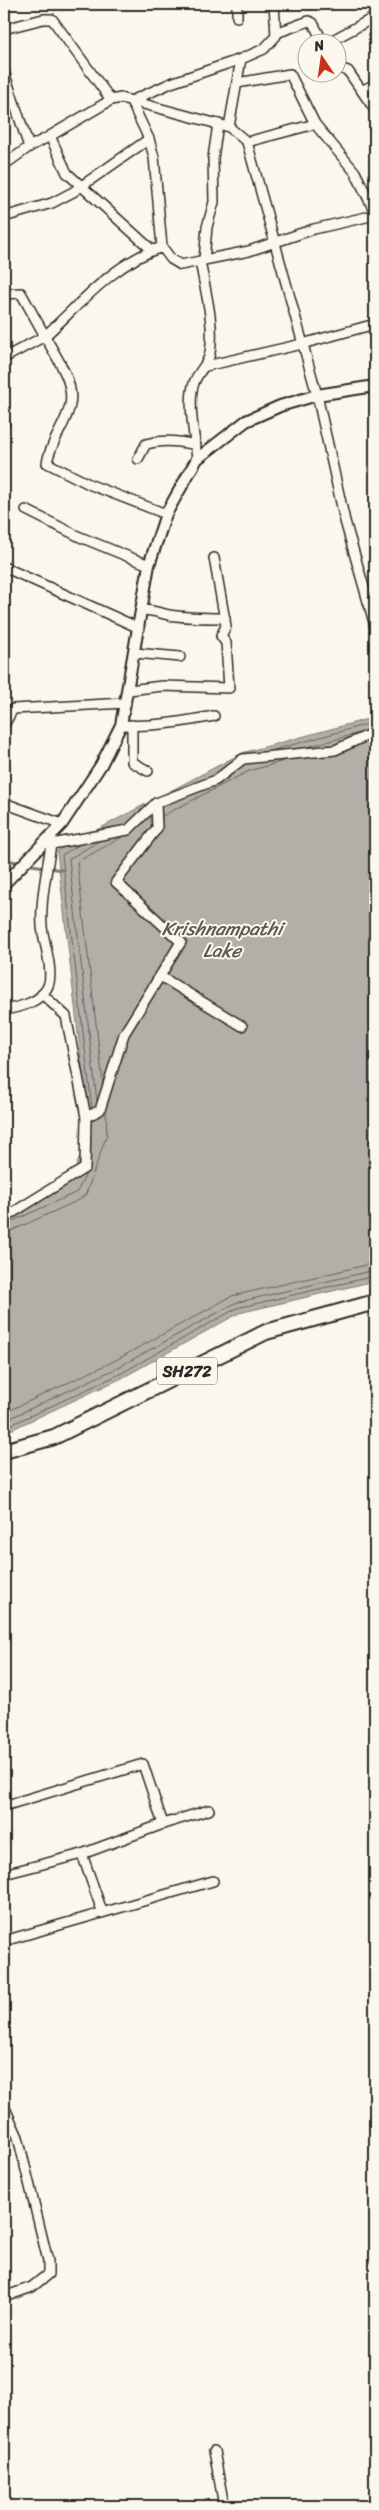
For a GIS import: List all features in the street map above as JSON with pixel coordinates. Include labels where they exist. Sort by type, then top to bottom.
[{"type":"main road","name":"SH272","points":[[4,1451],[54,1438],[266,1332],[375,1302]]},
{"type":"street","points":[[237,4],[237,17]]},
{"type":"street","points":[[274,4],[276,33]]},
{"type":"street","points":[[346,33],[375,17]]},
{"type":"street","points":[[4,29],[43,19],[52,19],[111,100]]},
{"type":"street","points":[[132,100],[171,83],[264,49],[276,33],[309,22],[313,23],[318,32]]},
{"type":"street","points":[[229,127],[241,59]]},
{"type":"street","points":[[346,70],[363,90],[375,110]]},
{"type":"street","points":[[4,72],[28,147]]},
{"type":"street","points":[[132,100],[149,140],[154,158],[162,247],[170,259],[181,266],[249,251],[314,229],[375,213],[355,172],[315,124],[290,74],[237,83]]},
{"type":"street","points":[[363,90],[375,84]]},
{"type":"street","points":[[4,165],[28,147],[111,100],[121,98],[229,127],[247,142],[317,395],[345,521],[375,626]]},
{"type":"street","points":[[197,459],[192,399],[194,382],[206,366],[210,353],[211,331],[202,260],[207,228],[214,202],[213,158],[218,124]]},
{"type":"street","points":[[247,142],[315,124]]},
{"type":"street","points":[[50,136],[67,173],[152,250]]},
{"type":"street","points":[[4,217],[52,203],[81,186],[149,140]]},
{"type":"street","points":[[4,358],[45,336],[108,278],[152,250],[162,247]]},
{"type":"street","points":[[4,294],[21,293],[70,384],[70,405],[47,463],[90,485],[166,514]]},
{"type":"street","points":[[206,366],[302,344],[375,324]]},
{"type":"street","points":[[148,771],[132,762],[126,725],[126,703],[149,565],[166,514],[197,459],[246,421],[280,406],[317,395],[375,386]]},
{"type":"street","points":[[4,418],[4,425]]},
{"type":"street","points":[[138,459],[146,444],[155,441],[175,441],[196,445]]},
{"type":"street","points":[[26,510],[80,537],[149,565]]},
{"type":"street","points":[[129,690],[162,686],[229,688],[226,643],[221,636],[226,626],[214,558]]},
{"type":"street","points":[[4,567],[139,628]]},
{"type":"street","points":[[142,610],[154,610],[166,614],[199,618],[224,618]]},
{"type":"street","points":[[135,653],[180,656]]},
{"type":"street","points":[[4,725],[14,709],[126,703]]},
{"type":"street","points":[[126,725],[166,725],[214,716]]},
{"type":"street","points":[[4,1010],[21,1007],[42,994],[51,980],[42,926],[44,895],[52,844],[62,824],[126,725]]},
{"type":"street","points":[[4,884],[37,852],[52,844],[128,830],[156,803],[216,780],[243,759],[335,750],[375,732]]},
{"type":"street","points":[[4,803],[62,824]]},
{"type":"street","points":[[86,1117],[100,1110],[124,1034],[181,942],[116,882],[157,828],[156,803]]},
{"type":"street","points":[[160,976],[242,1026]]},
{"type":"street","points":[[4,1218],[85,1168],[86,1117],[66,1016],[42,994]]},
{"type":"street","points":[[4,1806],[142,1764],[162,1824]]},
{"type":"street","points":[[4,1874],[82,1854],[162,1824],[208,1810]]},
{"type":"street","points":[[82,1854],[102,1911]]},
{"type":"street","points":[[4,1941],[102,1911],[213,1881]]},
{"type":"street","points":[[4,2106],[18,2137],[48,2261],[48,2274],[32,2287],[4,2297]]},
{"type":"street","points":[[214,2451],[224,2506]]},
{"type":"water","name":"Krishnampathi Lake","points":[[375,717],[375,1281],[239,1313],[122,1378],[4,1433],[4,1214],[71,1183],[89,1128],[57,851],[242,753]]},
{"type":"waterway","points":[[4,859],[20,863]]},
{"type":"waterway","points":[[26,864],[62,870]]}]
